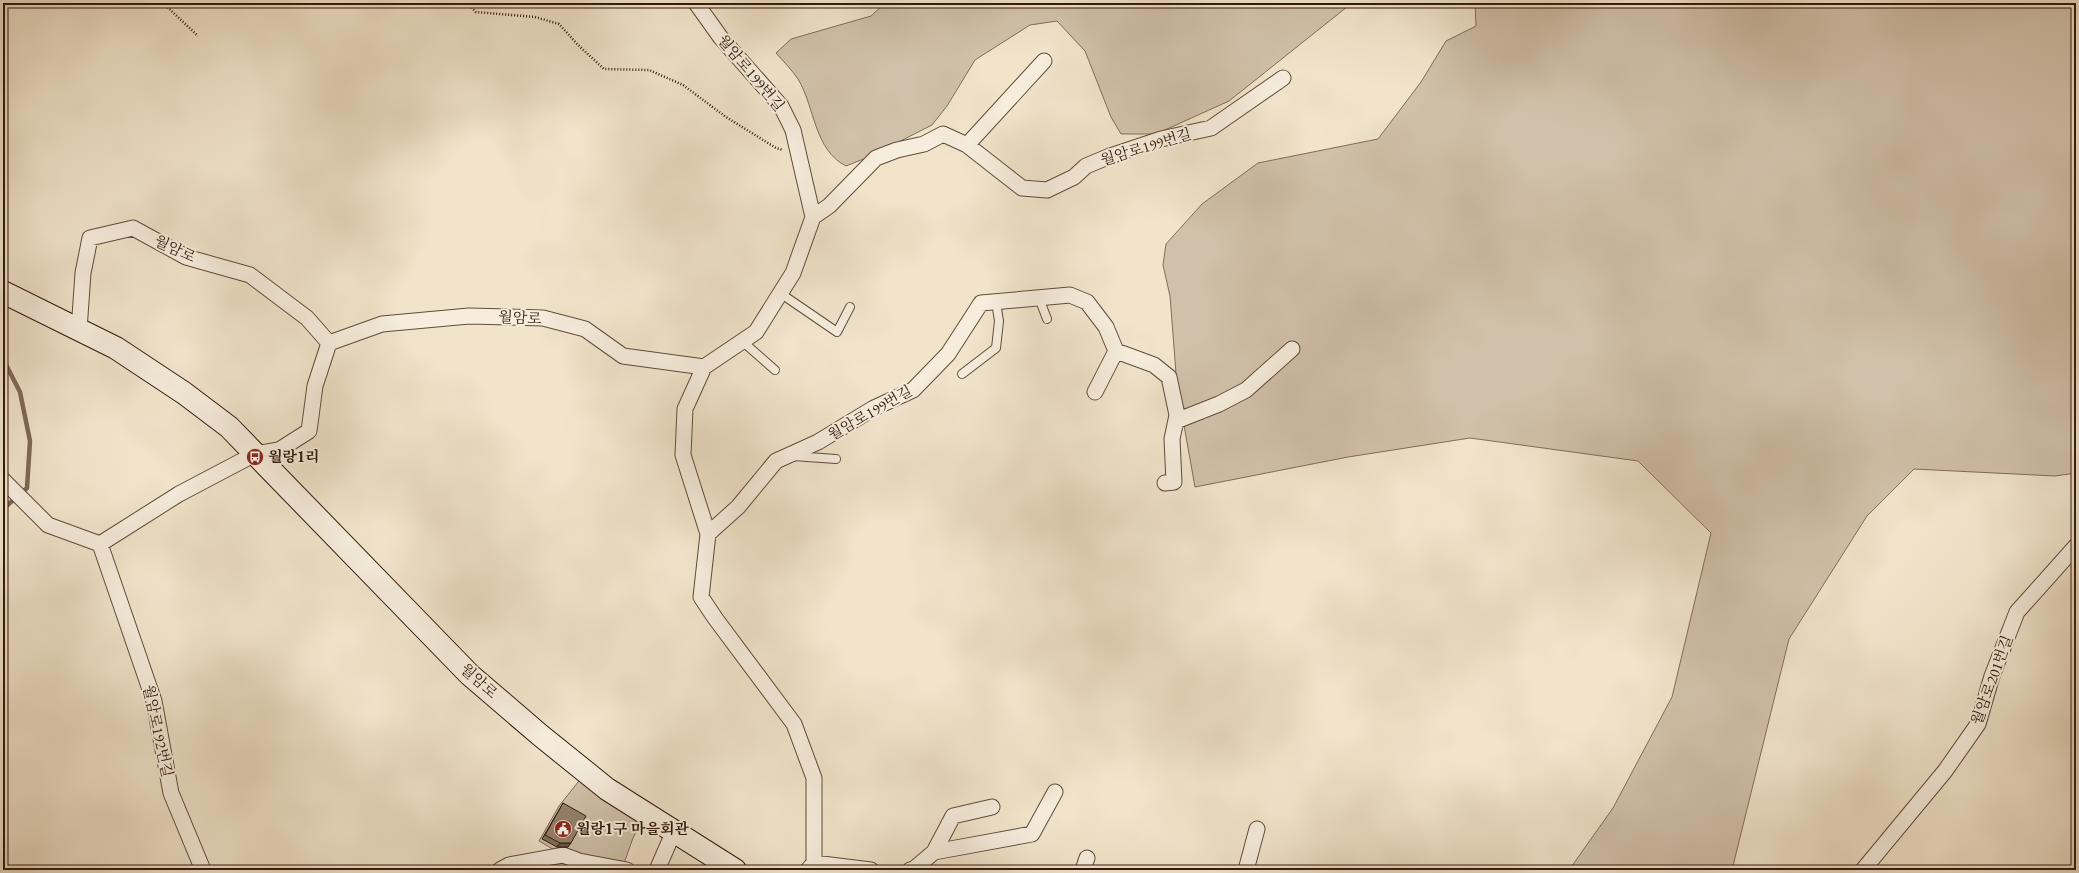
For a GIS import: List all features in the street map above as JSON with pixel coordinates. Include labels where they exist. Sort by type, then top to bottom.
[{"type":"street","name":"월암로199번길","points":[[696,3],[721,38],[781,106],[793,130],[813,217],[829,206],[876,158],[897,150],[924,144],[943,134],[967,145],[1022,188],[1047,190],[1074,177],[1086,166],[1110,156],[1161,140],[1211,128],[1283,78]]},
{"type":"street","points":[[967,145],[1044,61]]},
{"type":"street","points":[[813,217],[794,273],[756,332],[704,367],[686,409],[683,455],[708,534],[701,597],[794,724],[814,778],[811,866],[871,870]]},
{"type":"street","name":"월암로","points":[[78,330],[83,273],[90,238],[133,228],[186,257],[250,275],[307,318],[329,344],[382,324],[469,316],[543,318],[585,329],[623,356],[704,367]]},
{"type":"street","name":"월암로","points":[[3,292],[116,348],[184,393],[229,427],[470,674],[540,735],[607,789],[736,870]]},
{"type":"street","name":"월암로199번길","points":[[708,534],[738,507],[776,461],[818,442],[874,408],[913,390],[948,354],[981,303],[1070,295],[1087,302],[1106,327],[1116,351]]},
{"type":"street","points":[[3,480],[48,525],[100,544],[179,494],[254,454],[279,450],[309,431],[315,386],[329,344]]},
{"type":"street","points":[[1176,421],[1219,404],[1246,390],[1292,349]]},
{"type":"street","points":[[1095,392],[1116,351],[1154,366],[1169,377],[1177,415],[1172,439],[1174,482],[1165,483]]},
{"type":"street","name":"월암로192번길","points":[[100,544],[154,702],[171,793],[203,870]]},
{"type":"street","name":"월암로201번길","points":[[1863,870],[1945,771],[1978,724],[1992,676],[2017,612],[2076,546]]},
{"type":"street","points":[[934,852],[1032,834],[1055,792]]},
{"type":"street","points":[[910,870],[914,869],[934,852],[953,816],[992,807]]},
{"type":"street","points":[[1246,870],[1257,828]]},
{"type":"street","points":[[657,870],[674,831]]},
{"type":"street","points":[[500,870],[510,865],[563,855],[579,861],[628,870]]},
{"type":"lane","points":[[780,293],[837,332],[850,307]]},
{"type":"lane","points":[[1038,298],[1047,319]]},
{"type":"lane","points":[[962,374],[996,348],[999,321],[996,302]]},
{"type":"lane","points":[[742,341],[775,370]]},
{"type":"lane","points":[[788,456],[836,459]]},
{"type":"path","points":[[163,3],[198,36]]},
{"type":"path","points":[[467,3],[476,12],[535,17],[559,24],[578,45],[604,69],[649,70],[683,85],[726,117],[776,148],[799,155]]},
{"type":"shaded area","points":[[885,3],[1355,3],[1347,7],[1229,101],[1156,134],[1121,134],[1111,117],[1085,51],[1057,21],[1030,25],[975,60],[947,106],[932,125],[871,156],[846,166],[835,159],[827,150],[816,127],[804,90],[798,79],[776,53],[791,39],[871,16]]},
{"type":"shaded area","points":[[1475,3],[2076,3],[2076,473],[2055,476],[1914,469],[1867,516],[1789,639],[1732,870],[1569,870],[1613,808],[1672,697],[1711,533],[1638,461],[1470,438],[1348,457],[1195,487],[1177,386],[1170,296],[1163,265],[1166,244],[1202,204],[1258,163],[1378,139],[1421,82],[1446,41],[1476,26]]},
{"type":"shaded area","points":[[586,772],[645,814],[633,838],[622,869],[563,855],[539,841],[559,806]]},
{"type":"building","name":"월랑1구 마을회관","points":[[563,803],[586,816],[571,843],[560,843],[545,835]]},
{"type":"waterway","points":[[3,359],[20,392],[30,441],[27,488],[3,509]]},
{"type":"place","name":"월랑1리","points":[[255,457]]},
{"type":"place","name":"월랑1구 마을회관","points":[[563,829]]}]
